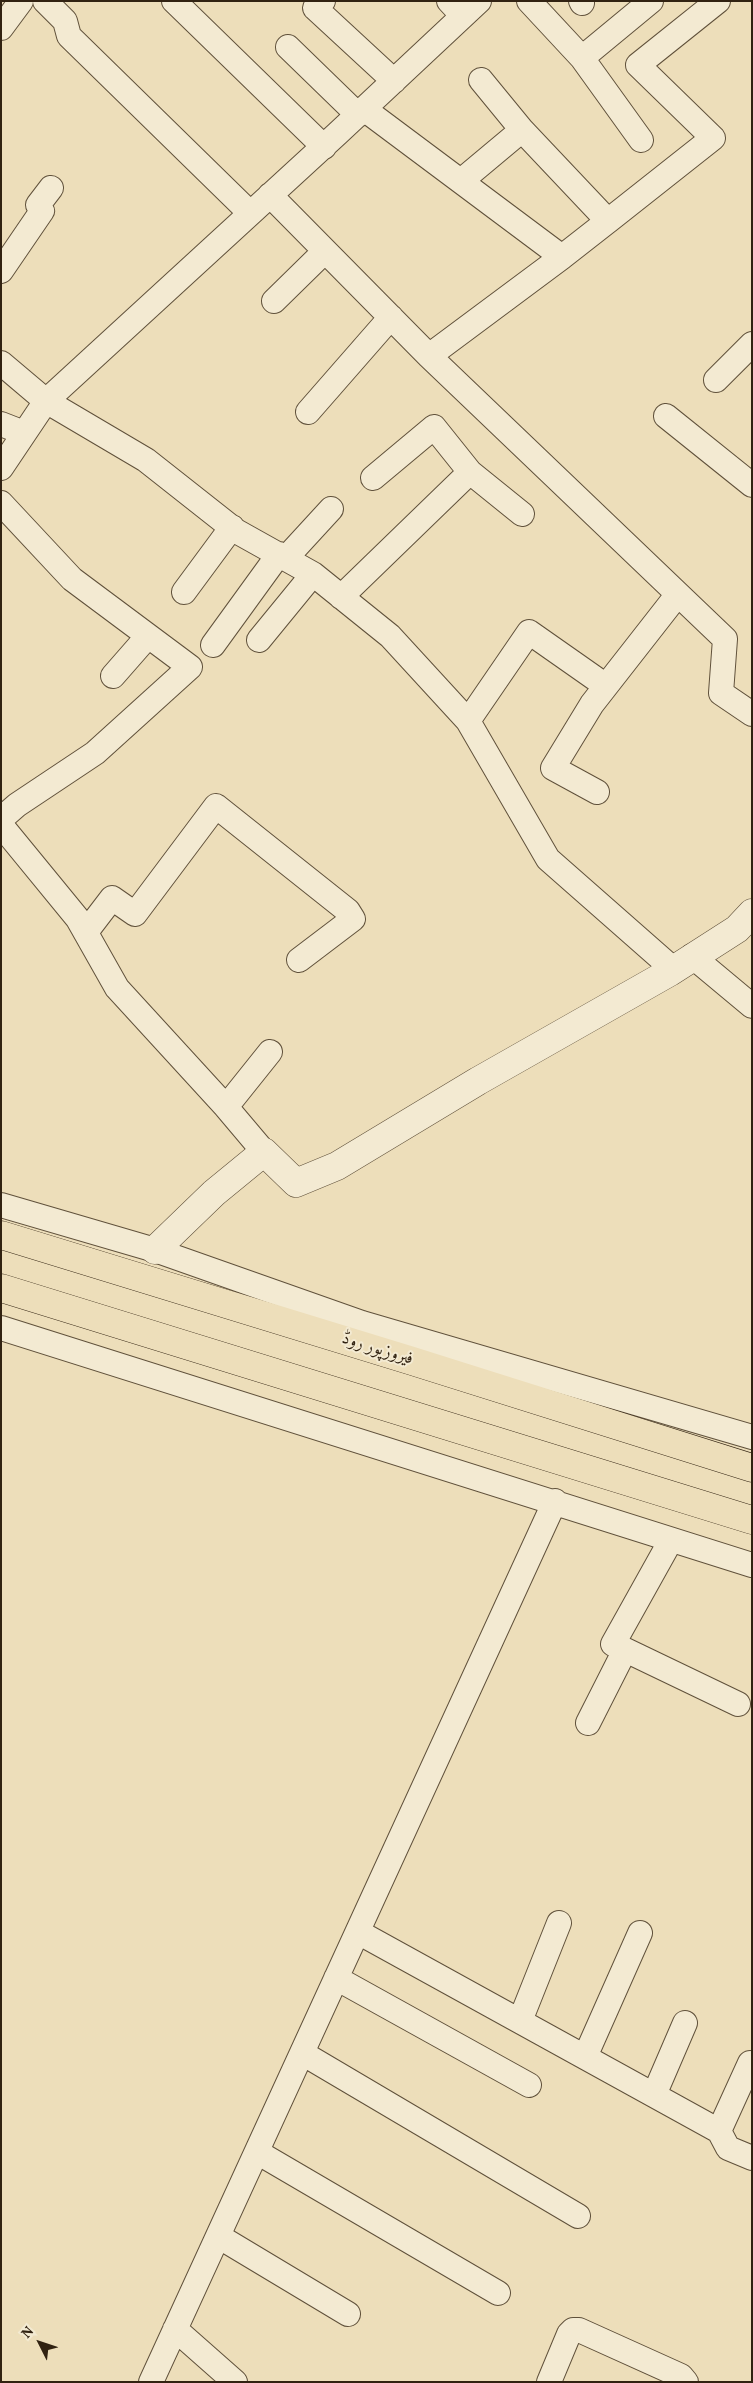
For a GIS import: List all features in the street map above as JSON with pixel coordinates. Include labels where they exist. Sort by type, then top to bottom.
[{"type":"highway","name":"فیروزپور روڈ","points":[[1,1235],[752,1468]]},
{"type":"highway","points":[[1,1288],[752,1520]]},
{"type":"street","points":[[1,28],[21,1]]},
{"type":"street","points":[[45,1],[65,21],[69,36],[250,213]]},
{"type":"street","points":[[174,1],[324,147]]},
{"type":"street","points":[[529,1],[582,58],[642,140]]},
{"type":"street","points":[[582,58],[651,1]]},
{"type":"street","points":[[429,356],[562,257],[713,138],[638,65],[718,1]]},
{"type":"street","points":[[316,3],[394,81]]},
{"type":"street","points":[[1,468],[46,401],[394,81],[464,6]]},
{"type":"street","points":[[288,47],[361,112],[460,181],[562,257]]},
{"type":"street","points":[[481,80],[522,130],[608,221]]},
{"type":"street","points":[[460,181],[522,130]]},
{"type":"street","points":[[1,271],[42,211],[38,205],[51,188]]},
{"type":"street","points":[[270,195],[429,356],[725,639],[721,693],[752,714]]},
{"type":"street","points":[[274,301],[326,251]]},
{"type":"street","points":[[308,412],[391,317]]},
{"type":"street","points":[[716,380],[752,344]]},
{"type":"street","points":[[1,363],[46,401],[146,460],[232,527],[313,574],[390,636],[468,721],[548,859],[683,962],[752,1006]]},
{"type":"street","points":[[666,416],[752,485]]},
{"type":"street","points":[[1,424],[24,434]]},
{"type":"street","points":[[373,478],[434,427],[470,472],[522,514]]},
{"type":"street","points":[[341,597],[470,472]]},
{"type":"street","points":[[1,503],[72,579],[190,667],[95,753],[17,805],[1,819]]},
{"type":"street","points":[[213,645],[283,556],[332,509]]},
{"type":"street","points":[[184,592],[232,527]]},
{"type":"street","points":[[260,640],[313,574]]},
{"type":"street","points":[[597,792],[553,768],[592,704],[678,594]]},
{"type":"street","points":[[468,721],[529,632],[606,686]]},
{"type":"street","points":[[113,676],[148,636]]},
{"type":"street","points":[[86,932],[112,898],[136,914],[216,806],[348,911],[353,919],[300,960]]},
{"type":"street","points":[[1,824],[78,918],[117,988],[226,1107],[264,1152],[296,1183],[337,1166],[478,1081],[683,962],[737,929],[752,913]]},
{"type":"street","points":[[226,1107],[270,1052]]},
{"type":"street","points":[[155,1250],[214,1193],[264,1152]]},
{"type":"street","points":[[1,1205],[155,1250],[362,1323],[752,1437]]},
{"type":"street","points":[[1,1328],[555,1501],[752,1565]]},
{"type":"street","points":[[151,2382],[555,1501]]},
{"type":"street","points":[[671,1540],[614,1644],[738,1704]]},
{"type":"street","points":[[588,1724],[625,1650]]},
{"type":"street","points":[[520,2021],[559,1924]]},
{"type":"street","points":[[358,1932],[718,2131],[728,2148],[752,2158]]},
{"type":"street","points":[[585,2057],[640,1933]]},
{"type":"street","points":[[336,1978],[529,2085]]},
{"type":"street","points":[[654,2095],[685,2023]]},
{"type":"street","points":[[302,2053],[578,2216]]},
{"type":"street","points":[[718,2131],[750,2063]]},
{"type":"street","points":[[257,2152],[498,2293]]},
{"type":"street","points":[[218,2236],[348,2314]]},
{"type":"street","points":[[175,2329],[235,2382]]},
{"type":"street","points":[[549,2382],[569,2334],[573,2330],[579,2330],[681,2376],[686,2382]]}]
